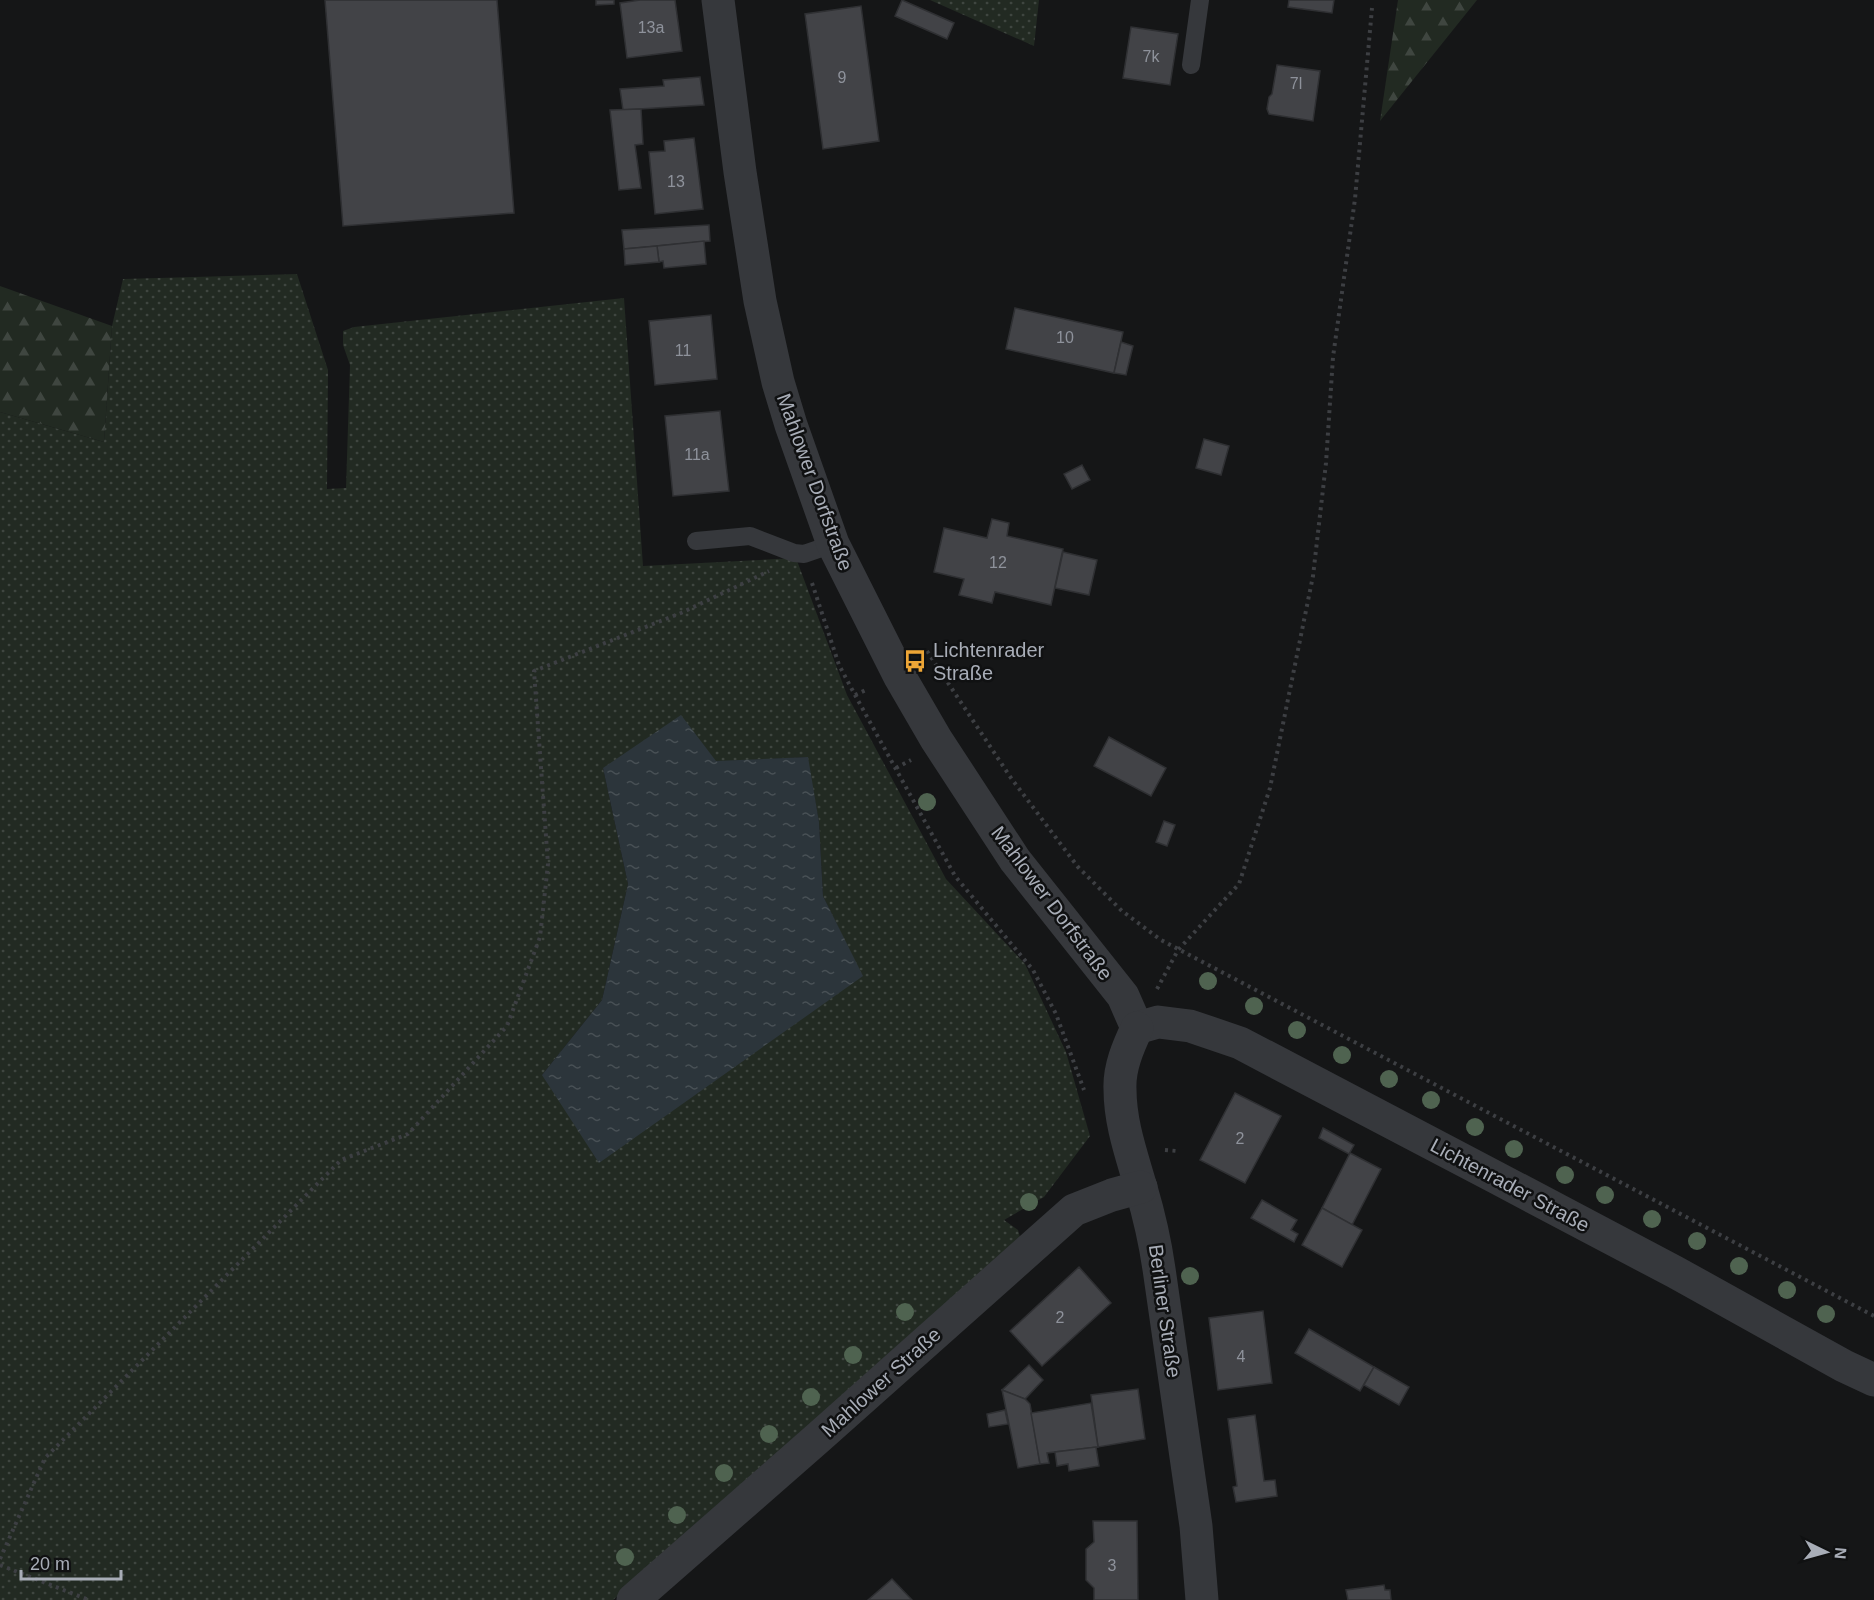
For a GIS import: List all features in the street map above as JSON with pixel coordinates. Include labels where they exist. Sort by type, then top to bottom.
[{"type":"street","name":"Mahlower Dorfstraße","points":[[718,0],[740,172],[760,301],[778,382],[791,425],[834,544],[900,677],[936,739],[1015,860],[1123,996],[1137,1028]]},
{"type":"street","name":"Lichtenrader Straße","points":[[1137,1028],[1158,1022],[1190,1026],[1240,1043],[1654,1261],[1844,1366],[1874,1380]]},
{"type":"street","name":"Berliner Straße","points":[[1137,1028],[1126,1051],[1120,1088],[1122,1116],[1152,1226],[1196,1526],[1202,1600]]},
{"type":"street","name":"Mahlower Straße","points":[[633,1600],[1074,1210],[1112,1195],[1141,1187]]},
{"type":"lane","points":[[1191,64],[1200,0]]},
{"type":"lane","points":[[696,541],[750,536],[795,553],[804,554],[834,544]]},
{"type":"path","points":[[1178,950],[1239,884],[1270,788],[1313,576],[1326,463],[1333,357],[1355,198],[1372,8]]},
{"type":"path","points":[[834,544],[811,578],[839,665],[956,876],[1033,970],[1056,1014],[1081,1077],[1086,1098]]},
{"type":"path","points":[[0,1559],[45,1458],[341,1160],[408,1134],[507,1026],[540,937],[548,864],[534,671],[681,613],[775,568]]},
{"type":"path","points":[[923,645],[1011,778],[1078,867],[1122,911],[1161,940],[1874,1317]]},
{"type":"path","points":[[1161,1150],[1177,1151]]},
{"type":"path","points":[[0,1566],[89,1600]]},
{"type":"green space","points":[[930,0],[1039,0],[1034,46]]},
{"type":"green space","points":[[1398,0],[1477,0],[1380,121]]},
{"type":"green space","points":[[297,274],[328,370],[327,489],[346,488],[350,365],[343,345],[343,331],[354,327],[624,298],[643,566],[796,558],[847,695],[946,879],[1025,964],[1066,1052],[1090,1136],[1044,1197],[1004,1220],[1018,1230],[1022,1244],[613,1600],[0,1600],[0,412],[104,442],[112,326],[123,279]],"holes":[[[807,757],[819,822],[823,896],[862,976],[542,1075],[602,1000],[628,884],[603,768]]]},
{"type":"green space","points":[[0,286],[112,326],[104,442],[0,412]]},
{"type":"water","points":[[681,715],[716,761],[808,757],[819,822],[823,896],[863,976],[599,1163],[542,1075],[602,1000],[628,884],[603,768]]},
{"type":"building","points":[[325,0],[497,0],[514,213],[343,226]]},
{"type":"building","points":[[596,0],[614,0],[614,4],[596,5]]},
{"type":"building","points":[[640,0],[675,0],[682,51],[627,58],[620,3]]},
{"type":"building","points":[[902,0],[954,23],[947,39],[895,16]]},
{"type":"building","points":[[1289,0],[1334,0],[1332,13],[1288,7]]},
{"type":"building","points":[[861,6],[879,141],[823,149],[805,14]]},
{"type":"building","points":[[1131,27],[1178,34],[1170,85],[1123,78]]},
{"type":"building","points":[[1277,65],[1320,71],[1313,121],[1269,114],[1267,109]]},
{"type":"building","points":[[700,77],[704,105],[623,110],[620,89],[664,86],[663,80]]},
{"type":"building","points":[[641,109],[643,144],[635,145],[641,188],[619,190],[610,110]]},
{"type":"building","points":[[694,138],[703,209],[655,214],[649,152],[665,151],[664,141]]},
{"type":"building","points":[[709,225],[710,241],[624,249],[622,230]]},
{"type":"building","points":[[704,241],[706,264],[664,268],[663,261],[659,262],[657,246]]},
{"type":"building","points":[[657,246],[659,262],[625,265],[624,249]]},
{"type":"building","points":[[1015,308],[1123,332],[1114,373],[1006,349]]},
{"type":"building","points":[[711,315],[717,379],[655,385],[649,321]]},
{"type":"building","points":[[1121,342],[1133,346],[1126,375],[1114,373]]},
{"type":"building","points":[[720,411],[729,491],[673,496],[665,416]]},
{"type":"building","points":[[1204,439],[1229,446],[1221,475],[1196,468]]},
{"type":"building","points":[[1082,465],[1090,480],[1072,489],[1064,474]]},
{"type":"building","points":[[992,519],[1009,523],[1007,536],[1063,549],[1051,605],[995,592],[992,603],[959,595],[964,579],[934,572],[944,528],[987,538]]},
{"type":"building","points":[[1063,552],[1097,560],[1089,595],[1055,588]]},
{"type":"building","points":[[1109,737],[1166,768],[1151,796],[1094,766]]},
{"type":"building","points":[[1164,821],[1175,825],[1167,846],[1156,842]]},
{"type":"building","points":[[1235,1093],[1281,1116],[1245,1183],[1200,1160]]},
{"type":"building","points":[[1323,1128],[1354,1145],[1349,1154],[1319,1138]]},
{"type":"building","points":[[1350,1153],[1381,1169],[1352,1225],[1322,1208]]},
{"type":"building","points":[[1262,1200],[1297,1220],[1291,1230],[1298,1234],[1294,1242],[1251,1218]]},
{"type":"building","points":[[1322,1208],[1362,1230],[1342,1267],[1302,1245]]},
{"type":"building","points":[[1079,1267],[1111,1303],[1042,1366],[1010,1331]]},
{"type":"building","points":[[1263,1311],[1272,1383],[1218,1390],[1209,1318]]},
{"type":"building","points":[[1309,1329],[1374,1367],[1360,1391],[1295,1353]]},
{"type":"building","points":[[1029,1365],[1043,1380],[1025,1399],[1002,1390]]},
{"type":"building","points":[[1374,1367],[1409,1387],[1399,1405],[1364,1385]]},
{"type":"building","points":[[1138,1389],[1145,1439],[1098,1447],[1091,1395]]},
{"type":"building","points":[[1002,1390],[1025,1399],[1030,1404],[1040,1464],[1018,1468]]},
{"type":"building","points":[[1091,1403],[1098,1447],[1047,1453],[1049,1463],[1040,1464],[1031,1413]]},
{"type":"building","points":[[1005,1410],[1008,1424],[989,1427],[987,1414]]},
{"type":"building","points":[[1255,1415],[1264,1481],[1275,1480],[1277,1496],[1236,1502],[1233,1487],[1237,1486],[1228,1419]]},
{"type":"building","points":[[1096,1447],[1099,1466],[1069,1471],[1068,1464],[1057,1466],[1055,1452]]},
{"type":"building","points":[[1093,1521],[1137,1521],[1138,1600],[1094,1600],[1094,1588],[1086,1580],[1086,1549],[1094,1542]]},
{"type":"building","points":[[892,1579],[912,1600],[868,1600]]},
{"type":"building","points":[[1384,1585],[1385,1590],[1390,1590],[1391,1600],[1348,1600],[1346,1590]]},
{"type":"place","name":"Lichtenrader Straße","points":[[915,661]]}]
